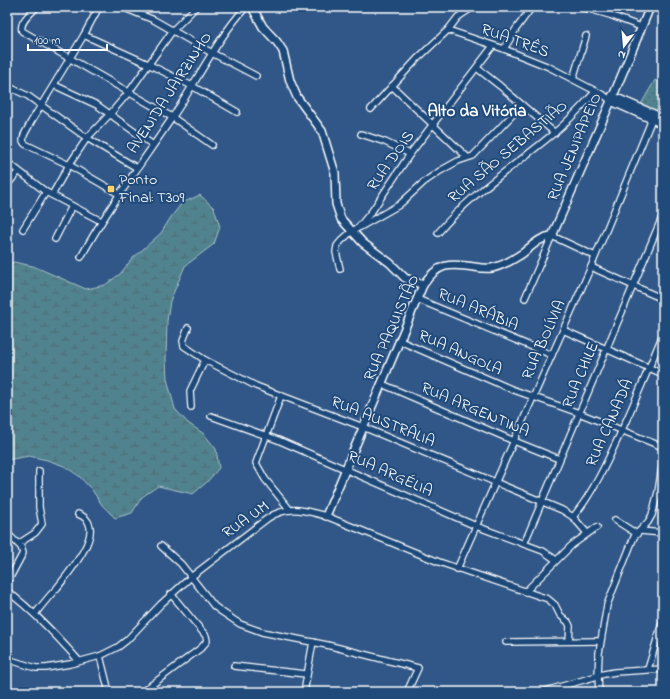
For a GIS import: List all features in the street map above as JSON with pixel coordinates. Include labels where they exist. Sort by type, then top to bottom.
[{"type":"street","points":[[37,7],[21,27],[22,31],[129,92],[172,118],[212,145]]},
{"type":"street","points":[[99,7],[84,35],[40,106],[24,135],[23,141],[24,144],[69,165],[119,194]]},
{"type":"street","points":[[122,7],[154,20],[256,76]]},
{"type":"street","points":[[52,195],[69,165],[87,138],[129,92],[173,30],[196,7]]},
{"type":"street","name":"AVENIDA JAIRZINHO","points":[[81,257],[101,221],[172,118],[222,36],[246,7]]},
{"type":"street","points":[[252,7],[263,27],[283,51],[287,70],[297,97],[322,131],[335,174],[336,208],[341,219],[355,230],[363,242],[405,278],[423,285]]},
{"type":"street","points":[[371,109],[432,44],[448,30],[458,17],[473,7]]},
{"type":"street","points":[[504,49],[532,7]]},
{"type":"street","points":[[582,7],[610,15],[641,27]]},
{"type":"street","name":"RUA JENIPAPEIO","points":[[525,298],[609,98],[650,7]]},
{"type":"street","name":"RUA TRÊS","points":[[448,30],[504,49],[549,67],[609,98]]},
{"type":"street","points":[[84,35],[192,86],[237,112]]},
{"type":"street","points":[[572,79],[586,36]]},
{"type":"street","name":"RUA DOIS","points":[[355,230],[372,211],[410,154],[493,46]]},
{"type":"street","points":[[477,68],[554,133]]},
{"type":"street","points":[[54,85],[111,113],[153,145]]},
{"type":"street","points":[[7,86],[28,96],[87,138],[137,168]]},
{"type":"street","points":[[392,86],[467,157]]},
{"type":"street","name":"RUA SÃO SEBASTIÃO","points":[[438,233],[461,208],[554,133],[595,92]]},
{"type":"street","points":[[609,98],[663,118]]},
{"type":"street","points":[[609,98],[663,124]]},
{"type":"street","points":[[340,269],[336,252],[337,246],[341,241],[355,230],[399,206],[424,182],[434,175],[477,153],[522,105]]},
{"type":"street","name":"RUA BOLÍVIA","points":[[457,569],[591,267],[652,119]]},
{"type":"street","points":[[361,134],[385,142],[410,154]]},
{"type":"street","points":[[7,162],[18,172],[46,192],[101,221]]},
{"type":"street","points":[[7,185],[18,172]]},
{"type":"street","points":[[23,229],[46,192]]},
{"type":"street","points":[[55,239],[72,206]]},
{"type":"street","name":"RUA CHILE","points":[[524,544],[663,215]]},
{"type":"street","points":[[552,236],[595,256]]},
{"type":"street","name":"RUA PAQUISTÃO","points":[[326,516],[423,285],[434,272],[444,266],[454,264],[481,269],[492,268],[512,259],[544,238],[552,236]]},
{"type":"street","points":[[591,267],[663,299]]},
{"type":"street","name":"RUA ARÁBIA","points":[[417,299],[552,355]]},
{"type":"street","name":"RUA AUSTRÁLIA","points":[[188,328],[183,341],[184,346],[205,360],[256,386],[363,427],[562,510],[573,517],[587,533]]},
{"type":"street","points":[[563,330],[663,374]]},
{"type":"street","name":"RUA CANADÁ","points":[[573,517],[595,486],[622,431],[663,334]]},
{"type":"street","name":"RUA ANGOLA","points":[[400,341],[511,390],[579,413],[663,448]]},
{"type":"street","points":[[191,407],[190,391],[205,360]]},
{"type":"street","name":"RUA ARGENTINA","points":[[382,384],[559,459]]},
{"type":"street","points":[[281,396],[256,464],[265,479],[290,510]]},
{"type":"street","name":"RUA ARGÉLIA","points":[[211,416],[267,436],[476,526],[542,551],[556,560]]},
{"type":"street","points":[[599,692],[598,676],[600,641],[609,596],[632,540],[648,522],[652,515],[658,492],[663,460]]},
{"type":"street","points":[[18,544],[35,533],[42,524],[39,507],[39,471]]},
{"type":"street","name":"RUA UM","points":[[7,659],[36,668],[56,667],[100,656],[118,647],[127,640],[171,594],[191,577],[268,518],[277,513],[290,510],[310,512],[326,516],[457,569],[548,599],[555,605],[570,626],[569,641]]},
{"type":"street","points":[[35,614],[83,554],[88,540],[89,523],[86,517],[78,514]]},
{"type":"street","points":[[615,520],[639,532],[663,533]]},
{"type":"street","points":[[525,592],[572,545],[597,527]]},
{"type":"street","points":[[7,533],[23,551],[23,555],[7,583]]},
{"type":"street","points":[[161,546],[181,564],[214,606],[240,624],[262,632],[313,642],[418,668],[407,692]]},
{"type":"street","points":[[7,591],[35,614],[79,661]]},
{"type":"street","points":[[142,692],[201,648],[207,641],[206,636],[171,594]]},
{"type":"street","points":[[648,669],[663,620]]},
{"type":"street","points":[[506,642],[600,641]]},
{"type":"street","points":[[304,692],[306,674],[313,642]]},
{"type":"street","points":[[100,656],[109,692]]},
{"type":"street","points":[[234,666],[306,674]]},
{"type":"street","points":[[542,692],[615,672],[663,668]]},
{"type":"green space","points":[[655,80],[663,83],[663,116],[640,106]]},
{"type":"green space","points":[[200,195],[214,208],[220,227],[214,244],[185,266],[170,301],[167,321],[167,379],[175,409],[188,423],[204,434],[216,449],[219,468],[207,482],[193,494],[158,486],[142,497],[132,513],[115,518],[102,505],[92,490],[79,476],[64,466],[29,456],[7,460],[7,265],[14,262],[33,266],[86,289],[105,285],[120,274],[132,259],[161,233],[182,203]]},
{"type":"place","name":"Ponto Final: T309","points":[[111,189]]},
{"type":"district","name":"Alto da Vitória","points":[[477,111]]}]
